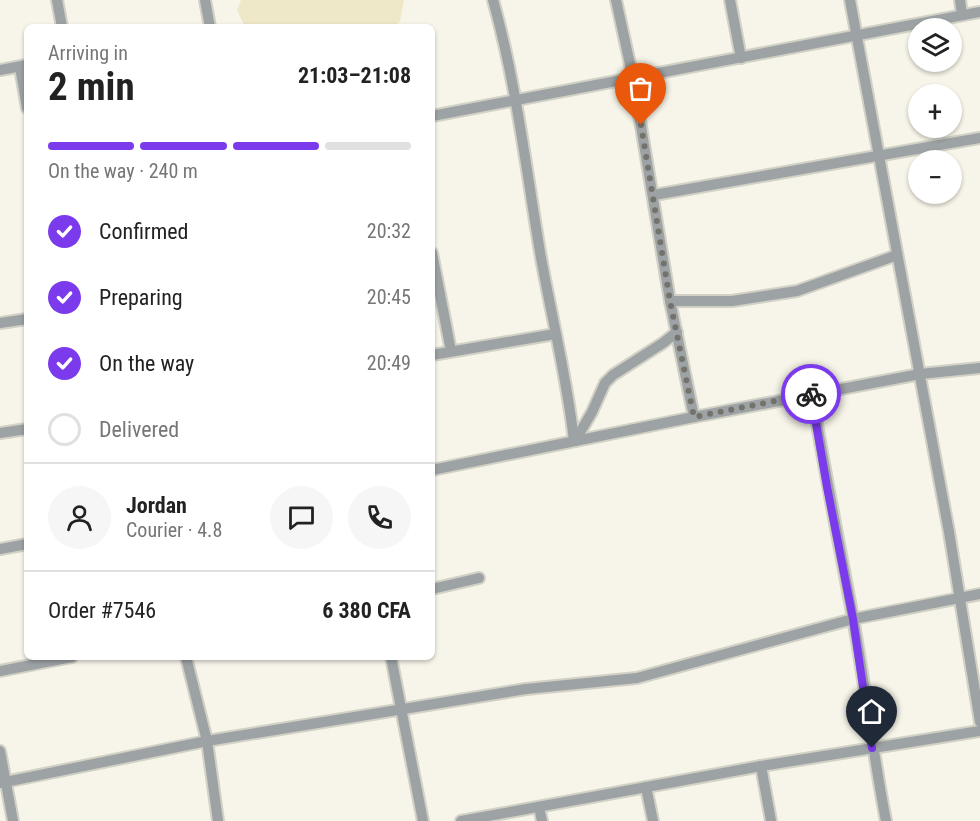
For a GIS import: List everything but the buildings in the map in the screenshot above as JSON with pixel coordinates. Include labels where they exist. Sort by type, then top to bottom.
[{"type":"street","points":[[57,0],[61,24]]},
{"type":"street","points":[[205,0],[209,24]]},
{"type":"street","points":[[493,0],[506,47],[555,334],[571,408],[574,441]]},
{"type":"street","points":[[616,0],[633,78],[670,301],[694,417]]},
{"type":"street","points":[[730,0],[741,58]]},
{"type":"street","points":[[850,0],[920,374],[980,722]]},
{"type":"street","points":[[960,0],[962,15]]},
{"type":"street","points":[[435,115],[980,12]]},
{"type":"street","points":[[0,70],[23,66]]},
{"type":"street","points":[[654,195],[980,138]]},
{"type":"street","points":[[670,301],[732,302],[796,291],[897,255]]},
{"type":"street","points":[[435,268],[451,351]]},
{"type":"street","points":[[0,323],[24,319]]},
{"type":"street","points":[[574,441],[592,412],[605,383],[613,375],[663,344],[677,332]]},
{"type":"street","points":[[435,354],[555,334]]},
{"type":"street","points":[[435,469],[812,394],[920,374],[980,368]]},
{"type":"street","points":[[812,394],[827,487],[853,619],[872,748],[886,821]]},
{"type":"street","points":[[0,433],[24,429]]},
{"type":"street","points":[[0,549],[24,545]]},
{"type":"street","points":[[435,588],[479,578]]},
{"type":"street","points":[[3,783],[207,741],[526,689],[637,678],[853,619],[980,594]]},
{"type":"street","points":[[0,671],[57,660]]},
{"type":"street","points":[[187,660],[207,741],[218,821]]},
{"type":"street","points":[[392,660],[423,821]]},
{"type":"street","points":[[461,821],[761,766],[980,731]]},
{"type":"street","points":[[0,751],[3,783],[13,821]]},
{"type":"street","points":[[761,766],[771,821]]},
{"type":"street","points":[[646,787],[653,821]]},
{"type":"street","points":[[540,807],[542,821]]},
{"type":"shaded area","points":[[241,0],[404,0],[400,21],[397,24],[244,24],[237,10]]},
{"type":"way so far","points":[[641,125],[670,301],[694,417],[811,394]]},
{"type":"route","points":[[811,394],[853,619],[872,748]]}]
